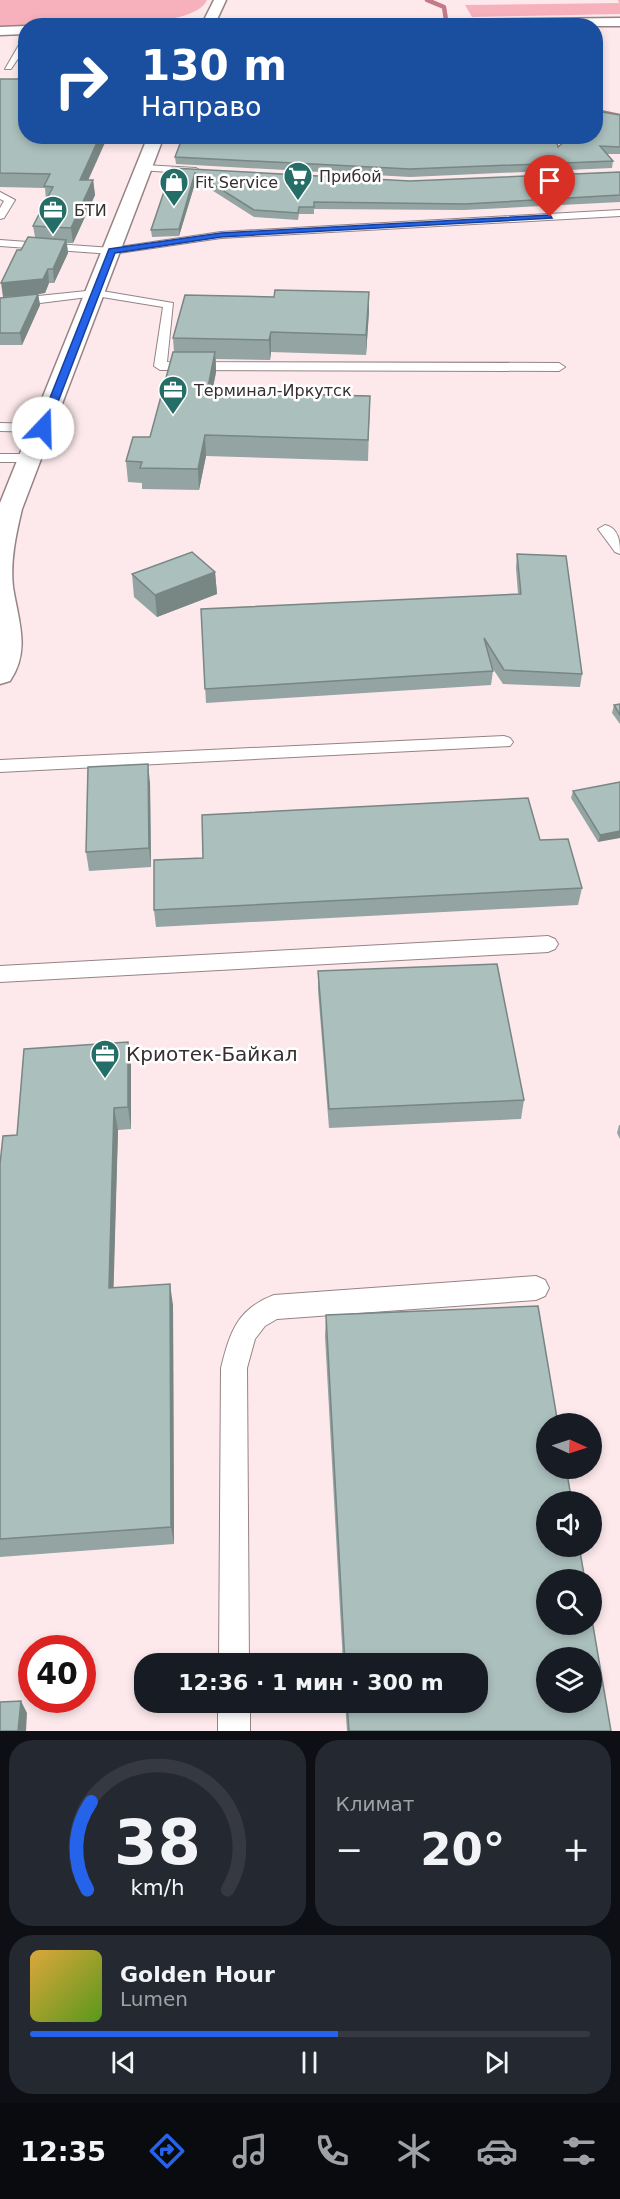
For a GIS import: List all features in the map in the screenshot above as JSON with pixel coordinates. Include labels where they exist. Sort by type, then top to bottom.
[{"type":"street","points":[[211,18],[220,0]]},
{"type":"street","points":[[603,22],[620,22]]},
{"type":"street","points":[[0,31],[18,30]]},
{"type":"street","points":[[0,675],[8,646],[8,620],[0,586],[1,538],[5,508],[43,428],[153,144]]},
{"type":"lane","points":[[8,68],[18,52]]},
{"type":"lane","points":[[144,168],[202,171]]},
{"type":"lane","points":[[0,195],[10,200],[0,216]]},
{"type":"lane","points":[[0,243],[112,251],[221,235],[620,213]]},
{"type":"lane","points":[[0,304],[96,293],[169,305],[160,366],[559,367]]},
{"type":"lane","points":[[0,427],[43,428]]},
{"type":"lane","points":[[0,458],[30,458]]},
{"type":"lane","points":[[605,529],[620,549]]},
{"type":"lane","points":[[0,766],[504,742]]},
{"type":"lane","points":[[0,974],[548,944]]},
{"type":"lane","points":[[234,1653],[234,1368],[243,1336],[257,1314],[274,1306],[536,1287]]},
{"type":"lane","points":[[234,1713],[234,1731]]},
{"type":"shaded area","points":[[0,0],[207,0],[196,11],[174,18],[18,18],[18,26],[0,26]]},
{"type":"shaded area","points":[[618,0],[620,0],[620,14],[472,17],[465,5],[619,3]]},
{"type":"building","points":[[0,79],[18,79],[18,144],[96,144],[80,180],[93,180],[71,228],[33,226],[53,187],[44,186],[50,174],[0,173]]},
{"type":"building","points":[[603,112],[620,115],[620,147],[600,146],[613,161],[410,169],[175,157],[180,144],[557,144],[558,147],[562,144],[603,144]]},
{"type":"building","points":[[172,168],[410,181],[620,172],[620,195],[465,204],[314,202],[314,207],[299,207],[298,213],[254,210],[195,173],[179,229],[151,230]]},
{"type":"building","points":[[28,237],[66,240],[53,269],[48,269],[43,279],[1,283],[17,250],[21,250]]},
{"type":"building","points":[[275,290],[369,292],[366,335],[271,332],[269,340],[173,338],[185,295],[274,297]]},
{"type":"building","points":[[38,294],[20,333],[0,333],[0,298]]},
{"type":"building","points":[[173,352],[215,352],[207,392],[370,396],[368,440],[205,435],[198,469],[140,468],[142,462],[126,461],[133,437],[150,437]]},
{"type":"building","points":[[192,552],[215,572],[155,595],[132,574]]},
{"type":"building","points":[[517,554],[566,556],[582,674],[504,670],[484,638],[493,671],[205,689],[201,609],[521,594]]},
{"type":"building","points":[[620,704],[620,715],[614,705]]},
{"type":"building","points":[[148,764],[149,848],[86,852],[88,767]]},
{"type":"building","points":[[620,782],[620,831],[600,835],[573,791]]},
{"type":"building","points":[[528,798],[540,840],[568,839],[582,888],[154,910],[154,860],[203,858],[202,815]]},
{"type":"building","points":[[497,964],[524,1100],[329,1109],[318,971]]},
{"type":"building","points":[[128,1042],[128,1107],[114,1108],[109,1288],[170,1284],[171,1527],[0,1539],[0,1164],[3,1136],[17,1135],[24,1049]]},
{"type":"building","points":[[538,1306],[556,1413],[536,1413],[536,1479],[568,1479],[570,1491],[536,1491],[536,1557],[581,1557],[583,1569],[536,1569],[536,1635],[595,1635],[597,1647],[536,1647],[536,1713],[602,1713],[602,1678],[611,1731],[349,1731],[348,1713],[488,1713],[488,1653],[344,1653],[326,1315]]},
{"type":"building","points":[[18,1701],[20,1713],[18,1731],[0,1731],[0,1702]]},
{"type":"waterway","points":[[427,0],[444,7],[446,18]]},
{"type":"waterway","points":[[603,112],[620,116]]},
{"type":"place","name":"Прибой","points":[[298,202]]},
{"type":"place","name":"Fit Service","points":[[174,208]]},
{"type":"place","name":"БТИ","points":[[53,236]]},
{"type":"place","name":"Терминал-Иркутск","points":[[173,416]]},
{"type":"place","name":"Криотек-Байкал","points":[[105,1080]]},
{"type":"route","points":[[43,428],[112,251],[221,235],[550,217]]}]
